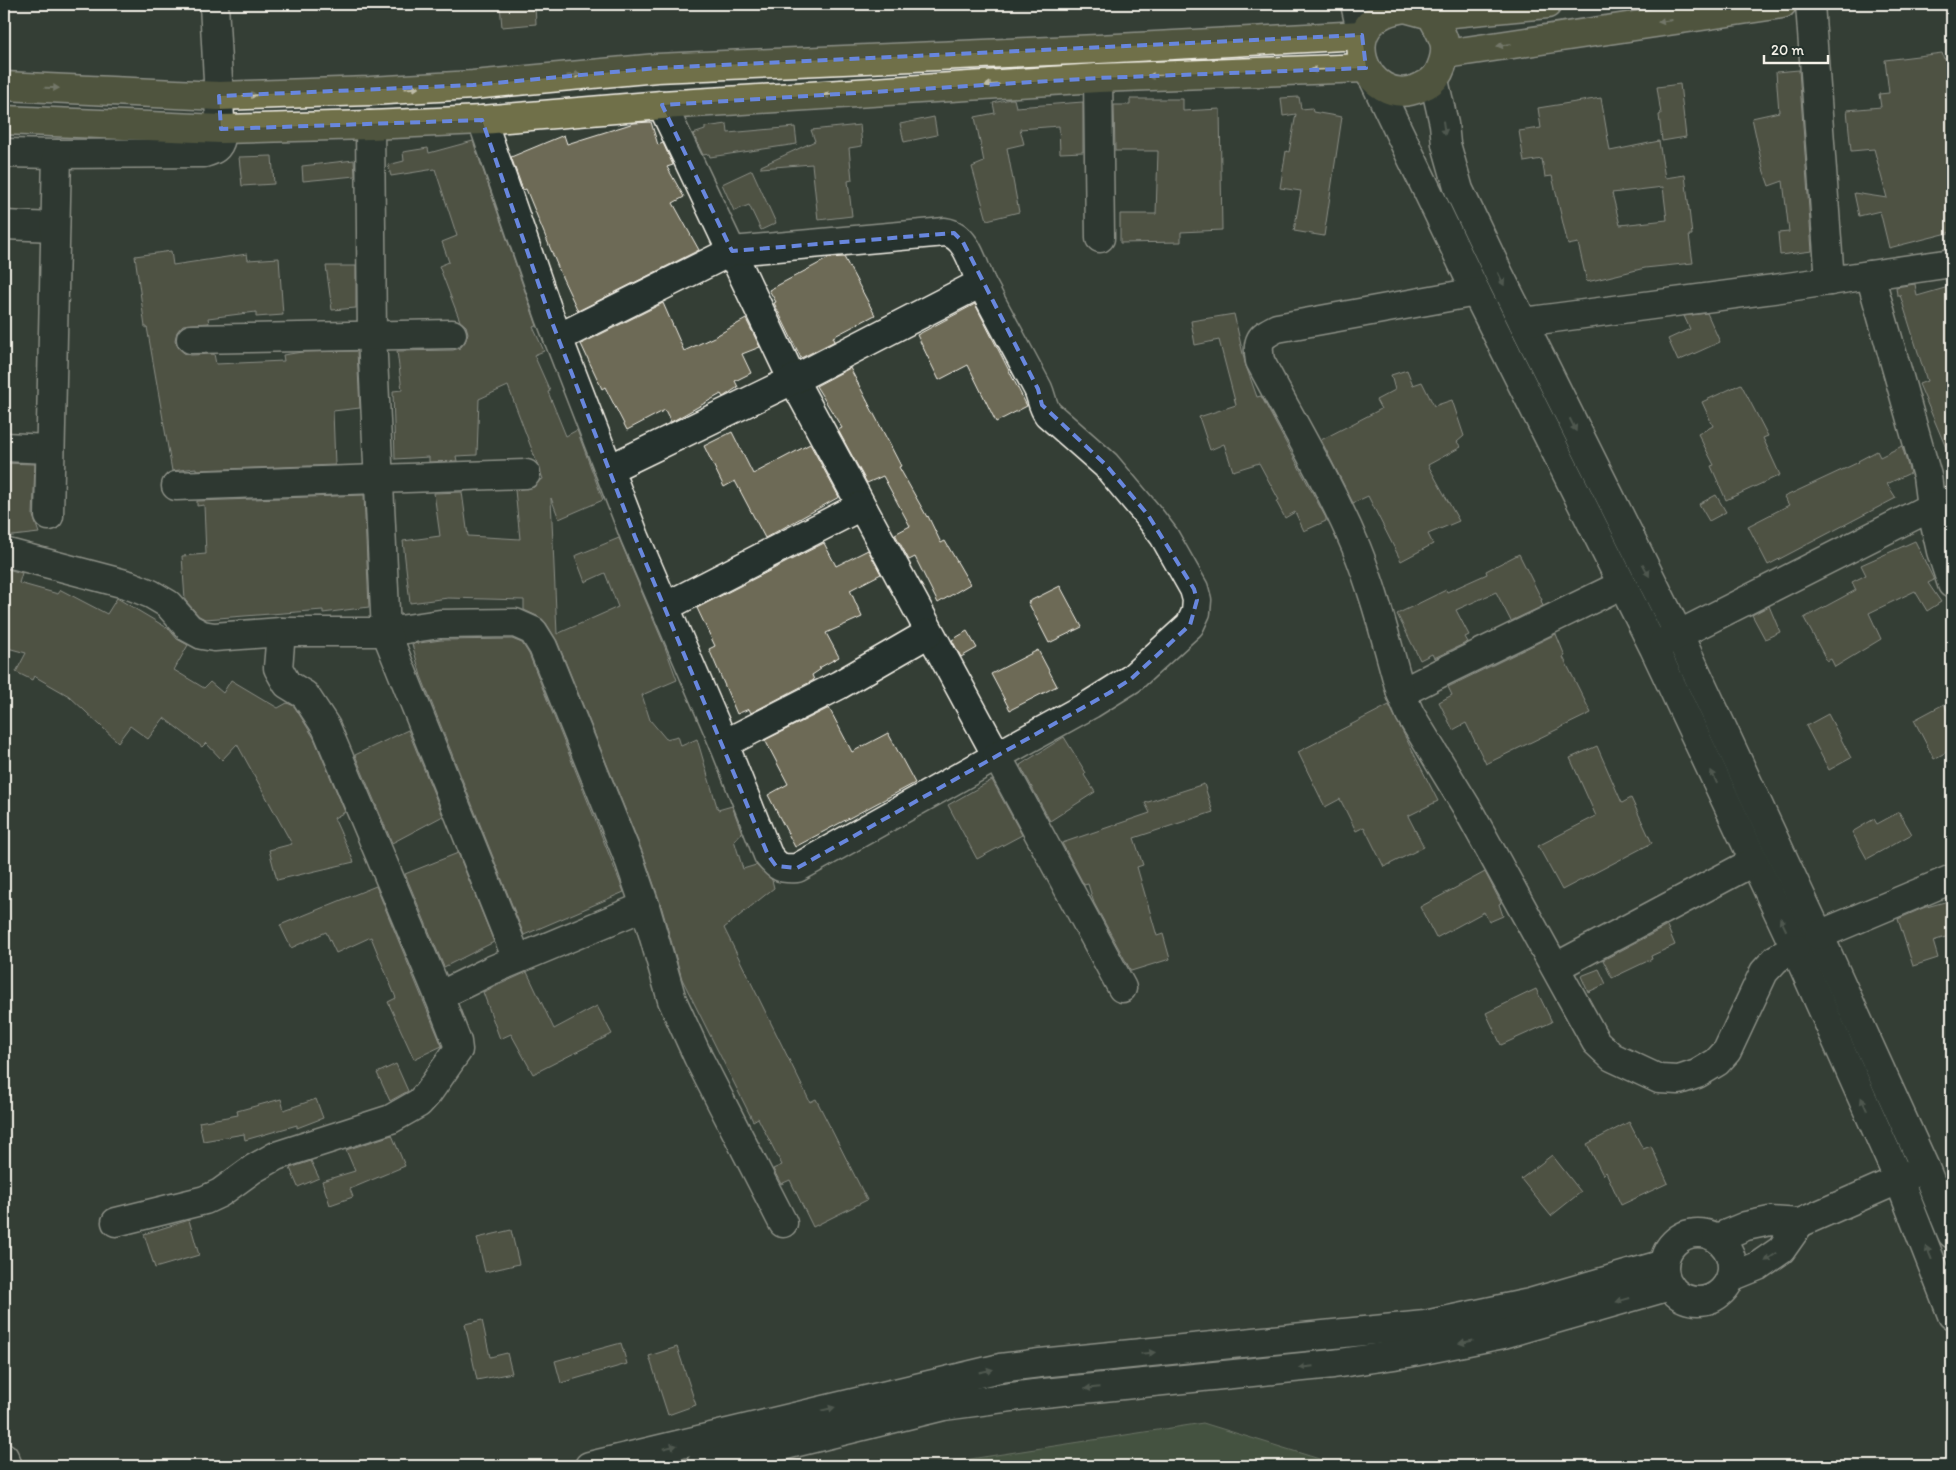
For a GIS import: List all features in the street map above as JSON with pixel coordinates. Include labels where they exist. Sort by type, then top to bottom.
[{"type":"main road","points":[[1422,10],[1444,40],[1446,54],[1434,80],[1413,90],[1400,92],[1386,88],[1370,74],[1361,54],[1362,35],[1378,16],[1391,10],[1405,8],[1422,10],[1547,4]]},
{"type":"main road","points":[[1446,54],[1782,4]]},
{"type":"main road","points":[[4,86],[219,96],[370,91],[473,85],[657,68],[1362,35]]},
{"type":"main road","points":[[4,120],[221,129],[370,125],[482,120],[662,105],[1098,78],[1370,74]]},
{"type":"street","points":[[4,153],[204,153],[213,151],[220,145],[221,129],[214,4]]},
{"type":"street","points":[[1355,4],[1362,35]]},
{"type":"street","points":[[1810,4],[1830,281]]},
{"type":"street","points":[[1370,74],[1476,292],[1654,648],[1795,948],[1899,1180],[1952,1315]]},
{"type":"street","points":[[1098,78],[1100,238]]},
{"type":"street","points":[[1434,80],[1444,124],[1446,144],[1460,190],[1522,322],[1679,635],[1820,934],[1925,1168],[1952,1234]]},
{"type":"street","points":[[662,105],[793,380],[1122,988]]},
{"type":"street","points":[[482,120],[558,338],[609,469],[665,607],[724,744],[768,855],[776,866],[785,869],[797,868],[1091,704],[1131,679],[1190,625],[1196,612],[1197,600],[1194,589],[1164,536],[1106,465],[1048,414],[1042,405],[1038,389],[981,283],[963,242],[954,233],[935,233],[732,251],[558,338]]},
{"type":"street","points":[[370,125],[372,336],[386,632],[517,959]]},
{"type":"street","points":[[49,516],[56,154]]},
{"type":"street","points":[[4,225],[55,227]]},
{"type":"street","points":[[1522,322],[1952,263]]},
{"type":"street","points":[[1870,275],[1927,476],[1942,503],[1941,551],[1952,584]]},
{"type":"street","points":[[609,469],[793,380],[981,283]]},
{"type":"street","points":[[1476,292],[1277,328],[1264,335],[1258,345],[1260,361],[1343,518],[1371,589],[1401,693],[1410,714],[1466,806],[1596,1042],[1612,1057],[1659,1079],[1679,1080],[1697,1074],[1722,1057],[1736,1034],[1764,972],[1776,959],[1795,948]]},
{"type":"street","points":[[191,339],[452,334]]},
{"type":"street","points":[[4,448],[50,449]]},
{"type":"street","points":[[176,486],[526,474]]},
{"type":"street","points":[[1654,648],[1942,503]]},
{"type":"street","points":[[665,607],[861,506]]},
{"type":"street","points":[[4,552],[129,585],[151,594],[168,604],[189,628],[202,635],[214,637],[281,632],[386,632],[440,624],[515,623],[532,631],[547,656],[630,862],[645,906],[672,1000],[698,1058],[783,1223]]},
{"type":"street","points":[[1401,693],[1622,585]]},
{"type":"street","points":[[116,1222],[206,1200],[220,1193],[258,1165],[276,1156],[391,1119],[408,1111],[428,1093],[458,1050],[457,1042],[439,996],[326,727],[305,695],[287,684],[278,668],[281,632]]},
{"type":"street","points":[[724,744],[839,685],[929,633]]},
{"type":"street","points":[[1556,967],[1753,862]]},
{"type":"street","points":[[1820,934],[1952,879]]},
{"type":"street","points":[[439,996],[517,959],[645,906]]},
{"type":"street","points":[[1717,1238],[1746,1226],[1770,1222],[1800,1223],[1925,1168]]},
{"type":"street","points":[[1731,1277],[1758,1266],[1781,1250],[1800,1223]]},
{"type":"street","points":[[1695,1232],[1707,1233],[1717,1238],[1729,1253],[1733,1266],[1727,1287],[1719,1295],[1709,1300],[1688,1300],[1678,1294],[1667,1275],[1668,1252],[1674,1243],[1684,1236],[1695,1232]]},
{"type":"street","points":[[589,1466],[1000,1368],[1425,1325],[1667,1275]]},
{"type":"street","points":[[700,1466],[944,1406],[1025,1395],[1333,1364],[1408,1353],[1503,1334],[1667,1275]]},
{"type":"street","points":[[1193,1348],[1196,1378]]},
{"type":"street","points":[[4,1457],[8,1466]]},
{"type":"highlighted area","points":[[1362,35],[1366,68],[1098,78],[662,105],[732,251],[954,233],[963,242],[1038,389],[1042,405],[1106,465],[1148,515],[1194,589],[1197,600],[1190,625],[1131,679],[1109,693],[797,868],[776,866],[768,855],[635,537],[550,317],[482,120],[221,129],[219,96],[473,85],[657,68]]},
{"type":"green space","points":[[1203,1423],[1342,1466],[925,1466]]},
{"type":"building","points":[[535,4],[536,24],[502,27],[500,5]]},
{"type":"building","points":[[1942,53],[1944,59],[1952,56],[1952,232],[1889,248],[1880,211],[1859,216],[1854,193],[1887,198],[1874,149],[1851,151],[1847,110],[1881,107],[1879,94],[1889,93],[1885,60]]},
{"type":"building","points":[[1799,70],[1812,251],[1780,255],[1778,233],[1789,232],[1783,181],[1769,186],[1763,169],[1752,118],[1779,112],[1776,72]]},
{"type":"building","points":[[1680,84],[1686,137],[1662,141],[1657,87]]},
{"type":"building","points":[[1299,97],[1301,109],[1312,108],[1313,112],[1342,117],[1324,236],[1294,231],[1301,191],[1280,188],[1286,151],[1289,152],[1296,114],[1283,116],[1281,98]]},
{"type":"building","points":[[1601,98],[1610,151],[1659,141],[1665,178],[1685,175],[1692,235],[1689,235],[1693,263],[1645,268],[1587,282],[1578,243],[1568,245],[1552,176],[1545,177],[1542,159],[1524,162],[1519,131],[1541,128],[1538,108]],"holes":[[[1663,187],[1667,220],[1620,225],[1612,193]]]},
{"type":"building","points":[[1014,99],[1016,107],[1083,102],[1083,152],[1060,153],[1059,126],[1020,129],[1024,144],[1007,148],[1019,212],[987,220],[972,167],[984,162],[975,117],[995,113],[993,103]]},
{"type":"building","points":[[1130,99],[1183,99],[1183,111],[1220,109],[1222,230],[1181,232],[1181,242],[1120,243],[1120,214],[1156,214],[1158,151],[1115,151],[1114,105],[1130,105]]},
{"type":"building","points":[[934,117],[937,135],[904,142],[900,124]]},
{"type":"building","points":[[651,122],[658,145],[663,143],[673,165],[667,167],[684,197],[673,203],[699,250],[578,311],[526,189],[523,190],[511,157],[564,135],[567,144],[634,123]]},
{"type":"building","points":[[727,124],[728,133],[795,127],[797,144],[710,157],[709,154],[703,155],[693,134],[705,130],[705,127]]},
{"type":"building","points":[[860,125],[862,146],[849,148],[852,180],[848,181],[852,216],[818,220],[812,164],[761,168],[761,166],[815,141],[811,130]]},
{"type":"building","points":[[473,141],[537,326],[533,327],[544,351],[534,355],[550,391],[548,392],[566,436],[577,430],[603,500],[559,519],[551,498],[557,634],[618,607],[605,573],[585,582],[575,556],[619,538],[677,680],[642,695],[650,720],[666,739],[678,736],[681,746],[697,739],[718,810],[732,806],[742,833],[734,840],[743,869],[756,865],[772,880],[774,888],[724,928],[810,1102],[816,1099],[867,1200],[813,1227],[790,1180],[781,1184],[773,1169],[782,1165],[758,1118],[753,1121],[682,979],[660,902],[644,856],[557,641],[546,623],[539,617],[524,610],[524,600],[448,598],[410,603],[403,541],[440,536],[434,493],[462,492],[468,536],[520,539],[515,490],[534,487],[543,479],[508,386],[479,399],[477,455],[456,456],[457,461],[429,462],[429,457],[395,459],[393,391],[402,390],[397,351],[453,350],[460,348],[465,342],[468,333],[466,326],[460,321],[439,266],[449,262],[442,242],[457,236],[435,169],[391,176],[388,165],[404,161],[403,152],[428,148],[429,153]]},
{"type":"building","points":[[272,156],[274,184],[242,186],[239,157]]},
{"type":"building","points":[[354,160],[355,176],[303,181],[302,166]]},
{"type":"building","points":[[752,170],[776,223],[761,230],[749,205],[734,211],[722,184]]},
{"type":"building","points":[[171,251],[173,265],[247,254],[248,260],[279,258],[283,315],[256,317],[256,312],[208,318],[209,323],[183,325],[177,332],[175,340],[178,347],[184,353],[191,355],[214,354],[216,364],[284,361],[283,355],[302,352],[357,351],[360,408],[333,411],[335,465],[196,470],[196,468],[172,471],[147,327],[145,327],[135,256]]},
{"type":"building","points":[[844,257],[875,315],[833,337],[835,341],[801,358],[769,290],[829,258]]},
{"type":"building","points":[[326,266],[356,266],[356,308],[332,310]]},
{"type":"building","points":[[1915,284],[1917,296],[1952,286],[1952,462],[1919,384],[1927,381],[1900,295],[1897,295],[1896,287]]},
{"type":"building","points":[[663,303],[684,351],[746,319],[760,347],[742,354],[751,373],[735,381],[738,387],[723,397],[721,394],[671,422],[665,410],[627,430],[605,387],[602,389],[581,344]]},
{"type":"building","points":[[975,304],[1027,406],[996,422],[968,365],[939,380],[917,335]]},
{"type":"building","points":[[1707,313],[1720,342],[1678,361],[1668,339],[1690,329],[1684,316]]},
{"type":"building","points":[[1234,314],[1245,363],[1257,397],[1261,396],[1326,518],[1326,521],[1304,531],[1295,512],[1285,518],[1276,501],[1279,500],[1259,463],[1233,471],[1224,444],[1210,450],[1199,417],[1236,405],[1219,340],[1195,345],[1191,321]]},
{"type":"building","points":[[850,368],[901,466],[899,467],[928,516],[941,543],[945,541],[970,584],[938,603],[915,557],[909,560],[895,534],[910,526],[883,476],[867,483],[838,430],[842,428],[816,386]]},
{"type":"building","points":[[1407,370],[1413,385],[1422,382],[1434,406],[1452,400],[1464,436],[1457,442],[1461,447],[1428,465],[1459,521],[1428,534],[1433,544],[1401,561],[1368,496],[1353,503],[1321,440],[1381,409],[1376,400],[1395,390],[1391,375]]},
{"type":"building","points":[[1741,384],[1768,436],[1763,438],[1780,475],[1726,500],[1711,466],[1714,465],[1698,434],[1713,426],[1702,402]]},
{"type":"building","points":[[732,432],[753,474],[810,444],[839,497],[765,538],[735,481],[724,487],[704,446]]},
{"type":"building","points":[[1902,446],[1910,473],[1887,484],[1896,498],[1768,565],[1748,526],[1789,505],[1784,497],[1859,462],[1877,451],[1880,457]]},
{"type":"building","points":[[4,463],[35,464],[33,516],[39,533],[4,537]]},
{"type":"building","points":[[364,495],[369,607],[323,613],[323,610],[205,619],[199,616],[185,600],[182,556],[206,554],[204,505],[197,506],[197,501]]},
{"type":"building","points":[[1716,495],[1726,512],[1709,521],[1699,504]]},
{"type":"building","points":[[1915,541],[1934,580],[1928,583],[1941,602],[1927,611],[1915,591],[1869,613],[1881,639],[1835,667],[1831,659],[1827,661],[1804,618],[1856,590],[1852,582],[1866,575],[1861,565]]},
{"type":"building","points":[[824,543],[836,566],[868,550],[881,574],[850,590],[862,617],[826,633],[839,657],[819,668],[821,669],[812,675],[814,680],[751,713],[749,709],[737,714],[709,649],[715,646],[697,608]]},
{"type":"building","points":[[1519,554],[1542,600],[1543,606],[1511,621],[1496,592],[1456,610],[1469,635],[1465,637],[1468,642],[1434,658],[1432,654],[1420,660],[1397,614],[1446,590],[1447,592],[1487,574],[1486,571]]},
{"type":"building","points":[[4,568],[22,573],[19,583],[58,594],[61,590],[107,614],[117,598],[169,629],[177,639],[188,645],[174,670],[204,688],[210,682],[223,693],[231,680],[278,708],[287,703],[294,706],[314,738],[345,812],[334,818],[354,862],[277,880],[269,850],[292,844],[237,744],[222,760],[206,743],[202,747],[164,718],[148,739],[130,726],[118,742],[69,696],[34,676],[32,680],[16,672],[26,653],[4,647]]},
{"type":"building","points":[[1060,586],[1082,627],[1049,643],[1028,602]]},
{"type":"building","points":[[1769,606],[1780,632],[1765,639],[1752,615]]},
{"type":"building","points":[[967,631],[977,648],[961,657],[952,640]]},
{"type":"building","points":[[1556,634],[1565,656],[1563,657],[1591,713],[1486,764],[1466,723],[1453,730],[1439,702],[1452,695],[1448,687]]},
{"type":"building","points":[[512,639],[522,643],[529,654],[624,892],[524,935],[421,676],[412,644],[441,640]]},
{"type":"building","points":[[1038,650],[1057,686],[1010,710],[991,674]]},
{"type":"building","points":[[1944,704],[1952,719],[1952,749],[1934,759],[1914,720]]},
{"type":"building","points":[[1389,705],[1438,801],[1408,816],[1424,847],[1384,867],[1364,827],[1356,831],[1340,799],[1325,807],[1298,752]]},
{"type":"building","points":[[829,708],[852,752],[888,733],[915,783],[795,847],[768,795],[788,784],[765,740]]},
{"type":"building","points":[[1828,714],[1851,758],[1829,770],[1806,726]]},
{"type":"building","points":[[408,730],[443,816],[392,843],[355,755]]},
{"type":"building","points":[[1064,737],[1095,792],[1050,821],[1020,765]]},
{"type":"building","points":[[1597,746],[1622,803],[1631,798],[1652,843],[1562,890],[1538,846],[1596,816],[1570,758]]},
{"type":"building","points":[[992,780],[1022,835],[977,859],[948,805]]},
{"type":"building","points":[[1204,784],[1213,812],[1134,838],[1143,865],[1137,867],[1157,936],[1163,934],[1170,959],[1131,971],[1094,903],[1088,884],[1084,885],[1062,843],[1150,813],[1145,803]]},
{"type":"building","points":[[1899,812],[1912,834],[1867,859],[1852,832],[1874,819],[1877,824]]},
{"type":"building","points":[[458,853],[494,942],[444,967],[405,874]]},
{"type":"building","points":[[1485,872],[1501,903],[1499,904],[1503,916],[1489,922],[1484,912],[1436,938],[1420,907]]},
{"type":"building","points":[[376,886],[442,1046],[414,1059],[388,1002],[396,998],[371,937],[336,953],[326,932],[291,948],[280,925]]},
{"type":"building","points":[[1952,900],[1952,935],[1933,941],[1938,958],[1913,966],[1898,919],[1923,908]]},
{"type":"building","points":[[1667,926],[1675,945],[1651,956],[1652,959],[1612,978],[1603,960]]},
{"type":"building","points":[[1599,969],[1606,984],[1588,992],[1581,976]]},
{"type":"building","points":[[527,972],[554,1029],[597,1006],[612,1034],[533,1074],[511,1034],[500,1039],[483,992]]},
{"type":"building","points":[[1536,989],[1552,1022],[1501,1045],[1486,1013]]},
{"type":"building","points":[[396,1064],[408,1091],[390,1101],[377,1073]]},
{"type":"building","points":[[281,1099],[284,1110],[316,1099],[323,1118],[297,1128],[297,1125],[245,1140],[244,1134],[203,1141],[199,1122],[238,1115],[237,1111]]},
{"type":"building","points":[[1629,1122],[1643,1149],[1651,1146],[1668,1183],[1621,1205],[1606,1172],[1603,1175],[1587,1144]]},
{"type":"building","points":[[392,1135],[405,1166],[350,1189],[353,1197],[330,1205],[322,1181],[355,1171],[346,1150]]},
{"type":"building","points":[[1552,1155],[1581,1192],[1551,1216],[1521,1179]]},
{"type":"building","points":[[311,1161],[319,1178],[298,1187],[290,1168]]},
{"type":"building","points":[[189,1220],[199,1255],[155,1268],[144,1234]]},
{"type":"building","points":[[511,1230],[519,1264],[485,1272],[477,1238]]},
{"type":"building","points":[[482,1320],[490,1357],[507,1353],[512,1373],[477,1380],[465,1324]]},
{"type":"building","points":[[621,1343],[627,1364],[561,1383],[555,1361]]},
{"type":"building","points":[[677,1347],[696,1405],[668,1415],[649,1356]]}]
